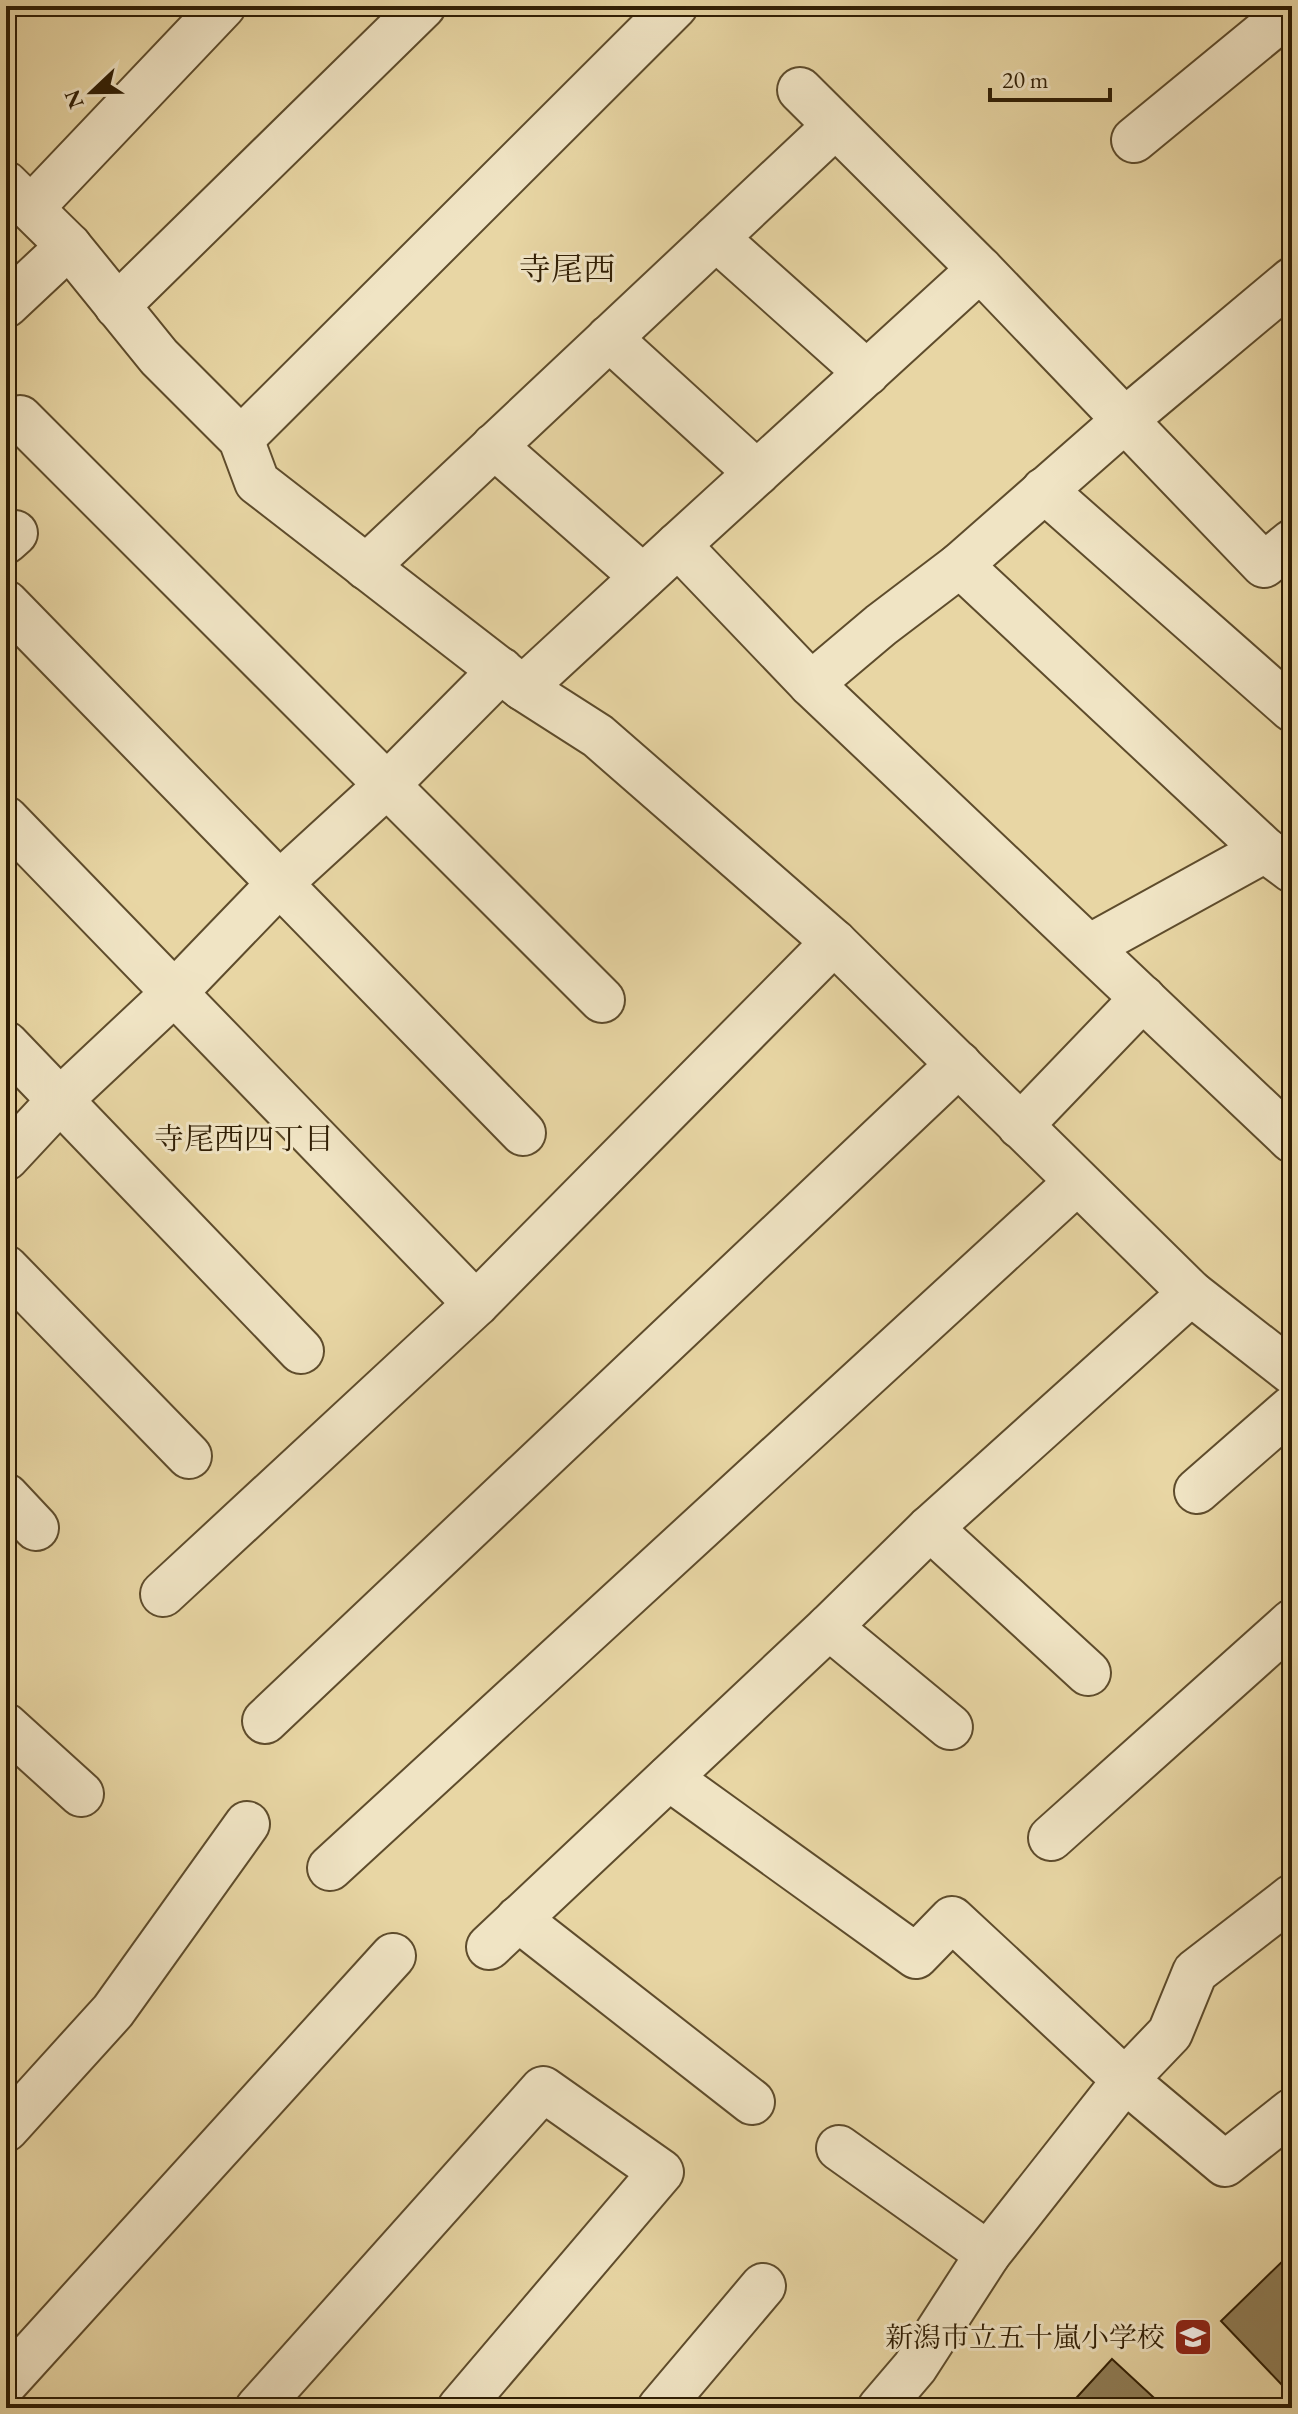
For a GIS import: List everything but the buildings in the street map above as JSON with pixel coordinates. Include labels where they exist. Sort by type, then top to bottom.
[{"type":"street","points":[[223,6],[18,196],[69,246],[159,357],[241,439],[257,482],[512,679],[598,736],[834,942],[1191,1293],[1292,1372]]},
{"type":"street","points":[[117,306],[423,6]]},
{"type":"street","points":[[241,439],[675,6]]},
{"type":"street","points":[[1134,140],[1292,10]]},
{"type":"street","points":[[800,90],[980,269],[1264,565],[1292,542]]},
{"type":"street","points":[[366,567],[835,126]]},
{"type":"street","points":[[716,238],[867,373]]},
{"type":"street","points":[[6,305],[69,246]]},
{"type":"street","points":[[6,1158],[61,1099],[174,993],[280,883],[386,786],[512,679],[643,577],[980,269]]},
{"type":"street","points":[[811,684],[881,625],[960,565],[1125,420],[1292,280]]},
{"type":"street","points":[[609,338],[757,473]]},
{"type":"street","points":[[20,418],[602,1000]]},
{"type":"street","points":[[494,446],[643,577]]},
{"type":"street","points":[[1044,490],[1292,709]]},
{"type":"street","points":[[678,545],[811,684],[1292,1140]]},
{"type":"street","points":[[960,565],[1278,860],[1089,947]]},
{"type":"street","points":[[6,603],[523,1133]]},
{"type":"street","points":[[6,819],[476,1304]]},
{"type":"street","points":[[163,1594],[476,1304],[834,942]]},
{"type":"street","points":[[1020,1126],[1143,998]]},
{"type":"street","points":[[6,1044],[301,1351]]},
{"type":"street","points":[[265,1721],[959,1064]]},
{"type":"street","points":[[330,1868],[1077,1182]]},
{"type":"street","points":[[6,1268],[189,1456]]},
{"type":"street","points":[[752,2102],[504,1933],[930,1528],[1191,1293]]},
{"type":"street","points":[[1197,1491],[1292,1408]]},
{"type":"street","points":[[6,1496],[36,1528]]},
{"type":"street","points":[[930,1528],[1088,1673]]},
{"type":"street","points":[[1051,1838],[1292,1622]]},
{"type":"street","points":[[829,1627],[950,1727]]},
{"type":"street","points":[[6,1726],[81,1794]]},
{"type":"street","points":[[669,1778],[916,1956],[952,1919],[1125,2080],[1225,2164],[1292,2111]]},
{"type":"street","points":[[6,2129],[113,2011],[247,1824]]},
{"type":"street","points":[[880,2408],[915,2367],[988,2254],[1125,2080],[1170,2033],[1195,1972],[1292,1897]]},
{"type":"street","points":[[6,2382],[393,1956]]},
{"type":"street","points":[[258,2408],[543,2089],[661,2172],[460,2408]]},
{"type":"street","points":[[839,2148],[988,2254]]},
{"type":"street","points":[[660,2408],[763,2286]]},
{"type":"place","name":"新潟市立五十嵐小学校","points":[[1193,2337]]},
{"type":"district","name":"寺尾西","points":[[567,269]]},
{"type":"district","name":"寺尾西四丁目","points":[[244,1139]]}]
